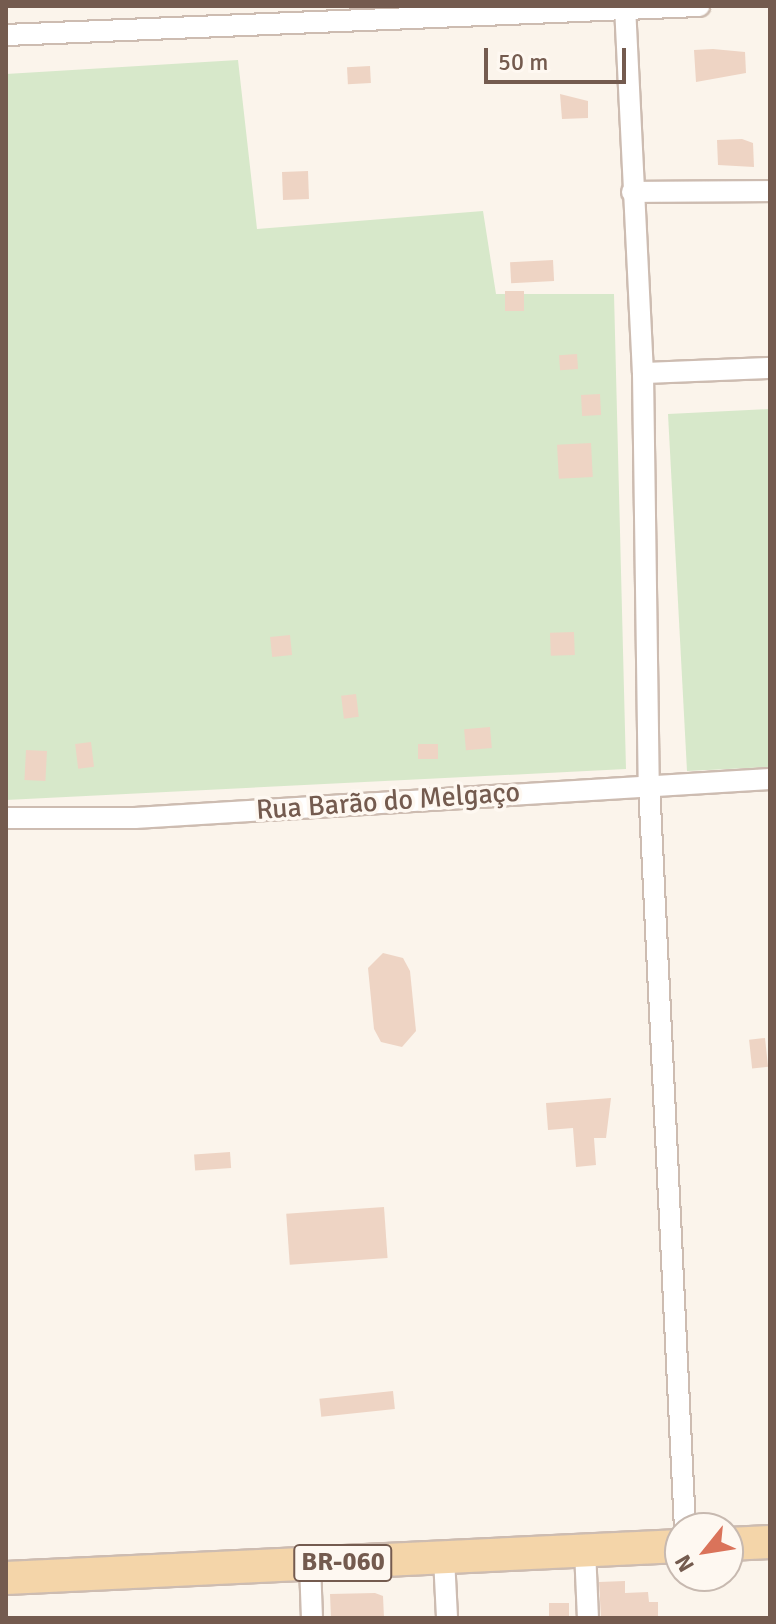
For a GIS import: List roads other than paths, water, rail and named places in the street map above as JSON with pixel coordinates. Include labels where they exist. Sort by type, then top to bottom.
[{"type":"main road","points":[[744,1543],[770,1542]]},
{"type":"main road","name":"BR-060","points":[[6,1578],[664,1547]]},
{"type":"street","points":[[6,35],[699,6]]},
{"type":"street","points":[[625,7],[643,373],[649,784],[684,1512]]},
{"type":"street","points":[[632,192],[770,191]]},
{"type":"street","points":[[643,373],[770,368]]},
{"type":"street","name":"Rua Barão do Melgaço","points":[[6,818],[135,818],[649,784],[770,779]]},
{"type":"street","points":[[585,1550],[588,1618]]},
{"type":"street","points":[[444,1558],[447,1618]]},
{"type":"street","points":[[310,1564],[312,1618]]}]
